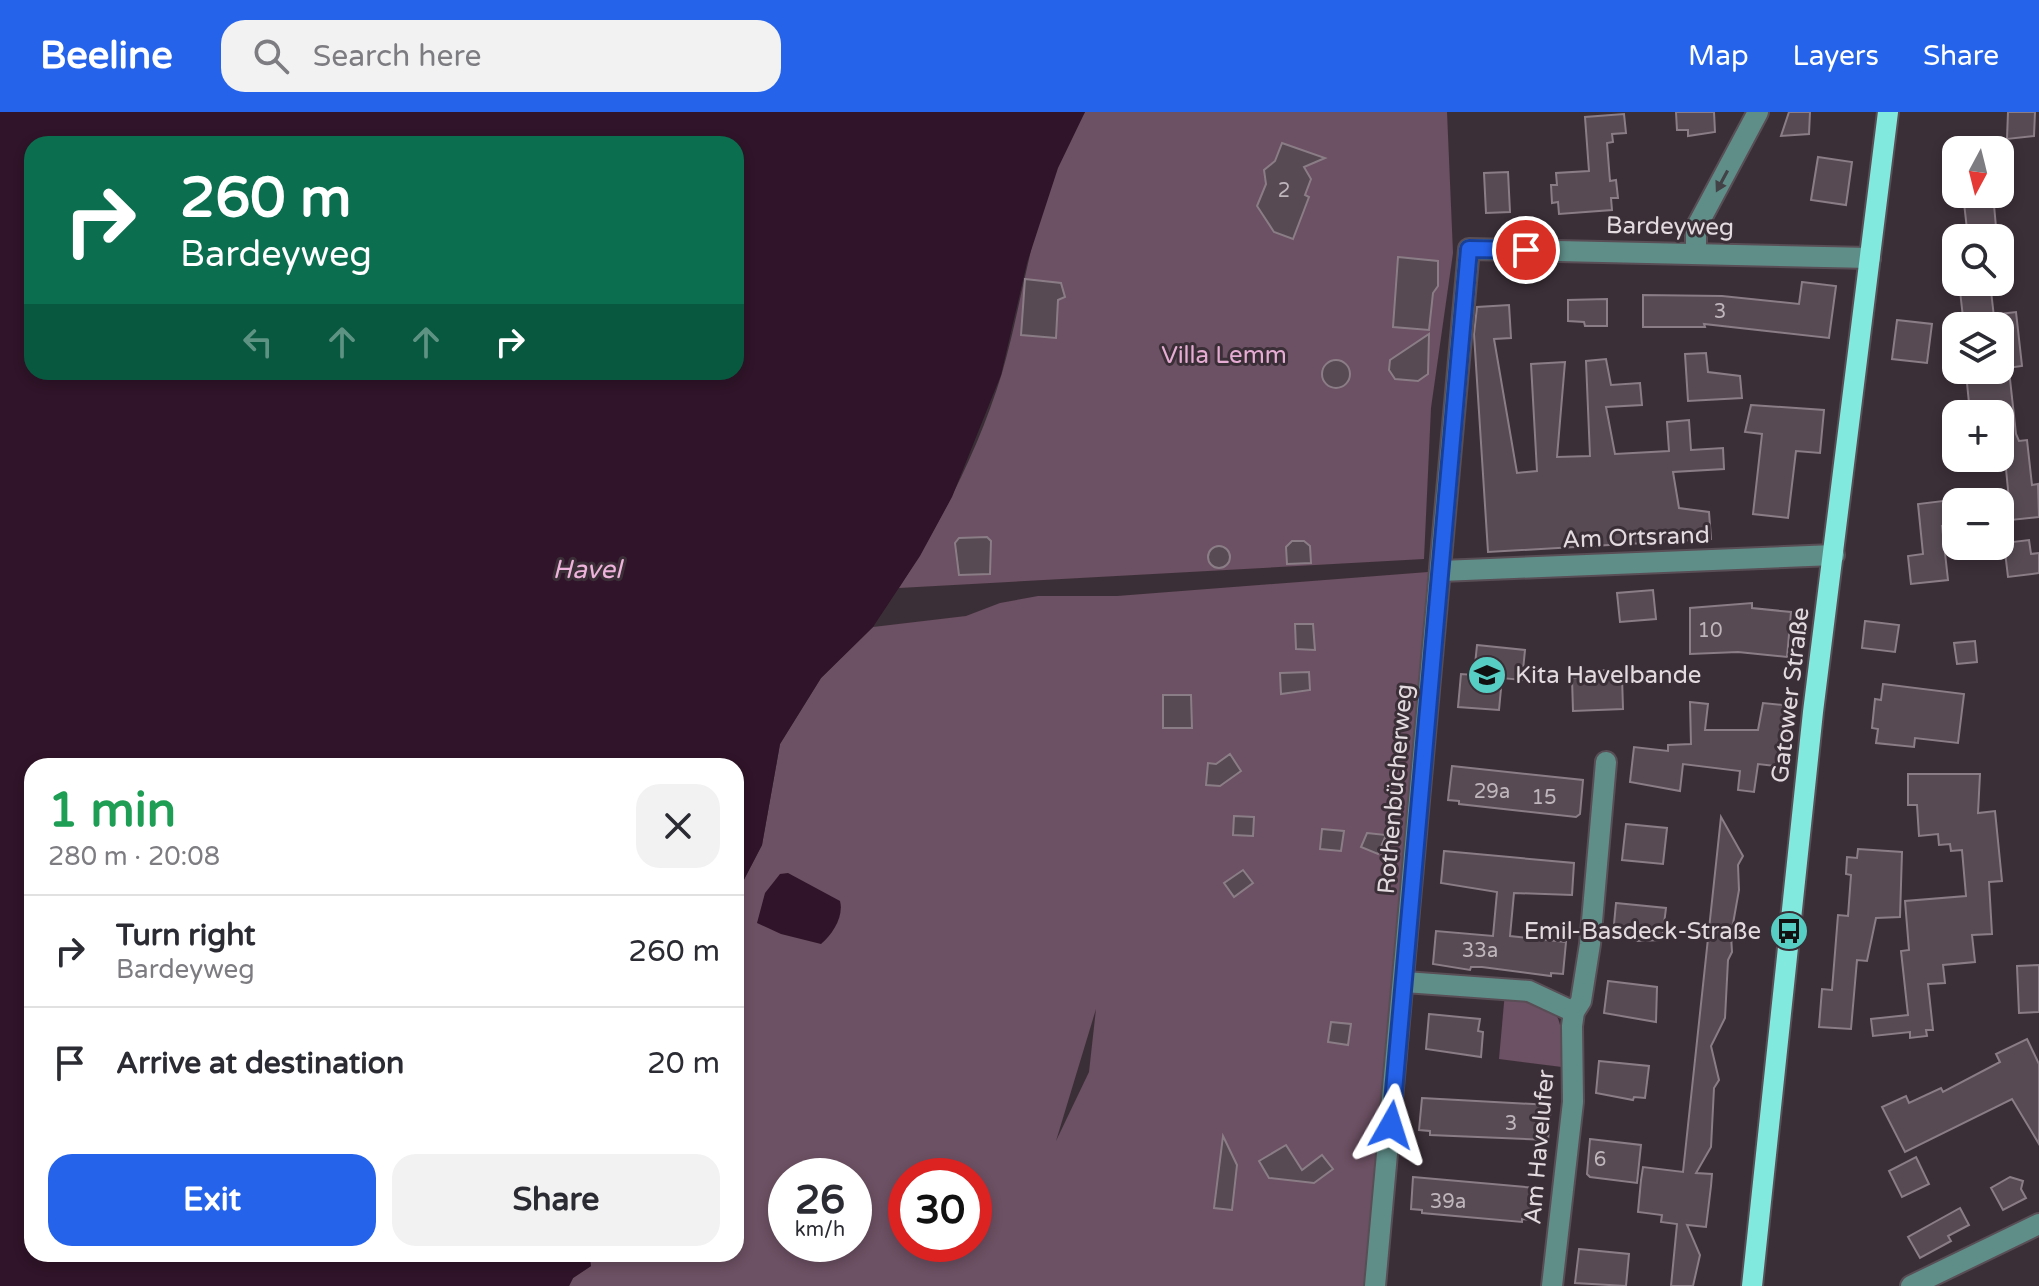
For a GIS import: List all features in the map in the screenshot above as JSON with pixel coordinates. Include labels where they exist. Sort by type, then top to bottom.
[{"type":"main road","name":"Gatower Straße","points":[[1752,1286],[1813,712],[1888,112]]},
{"type":"street","points":[[1696,252],[1696,228],[1758,112]]},
{"type":"street","name":"Bardeyweg","points":[[1469,249],[1870,258]]},
{"type":"street","name":"Rothenbücherweg","points":[[1375,1286],[1405,982],[1469,249]]},
{"type":"street","name":"Am Ortsrand","points":[[1441,571],[1834,555]]},
{"type":"street","name":"Am Havelufer","points":[[1552,1286],[1573,1102],[1574,1012],[1581,1001],[1590,944],[1606,762]]},
{"type":"street","points":[[1405,982],[1529,991],[1574,1012]]},
{"type":"street","points":[[1911,1286],[2039,1224]]},
{"type":"green space","name":"Villa Lemm","points":[[1085,112],[1447,112],[1453,253],[1431,408],[1424,559],[899,588],[944,511],[993,401],[1043,206],[1054,173]]},
{"type":"green space","points":[[1441,571],[1375,1286],[569,1286],[573,1278],[591,1266],[590,1262],[744,1262],[744,880],[762,845],[780,744],[821,678],[873,627],[966,616],[1000,603],[1038,596],[1117,596]],"holes":[[[1096,1009],[1089,1072],[1056,1141]]]},
{"type":"green space","points":[[1505,992],[1537,999],[1555,1013],[1562,1035],[1562,1067],[1499,1059]]},
{"type":"water","name":"Havel","points":[[0,112],[1085,112],[1058,168],[1027,263],[1001,375],[952,497],[920,556],[873,627],[821,678],[780,744],[762,845],[744,880],[744,758],[24,758],[24,1262],[590,1262],[591,1266],[573,1278],[569,1286],[0,1286]]},
{"type":"water","points":[[788,873],[840,901],[836,924],[821,944],[781,934],[757,923],[765,893],[780,874]]},
{"type":"building","points":[[1676,112],[1714,112],[1715,132],[1688,136],[1688,130],[1677,130]]},
{"type":"building","points":[[1789,112],[1810,112],[1809,134],[1781,136]]},
{"type":"building","points":[[2008,112],[2035,112],[2034,136],[2007,136]]},
{"type":"building","points":[[1624,114],[1626,133],[1612,134],[1613,142],[1607,143],[1610,181],[1616,180],[1618,198],[1611,198],[1612,210],[1559,214],[1558,202],[1552,203],[1551,185],[1557,185],[1556,173],[1589,171],[1585,117]]},
{"type":"building","points":[[1282,143],[1325,158],[1304,167],[1311,179],[1305,195],[1309,197],[1293,239],[1274,232],[1257,206],[1266,184],[1264,170],[1275,161]]},
{"type":"building","points":[[1818,157],[1852,162],[1846,205],[1811,200]]},
{"type":"building","points":[[1508,172],[1510,212],[1486,213],[1484,173]]},
{"type":"building","points":[[1965,208],[1994,208],[1996,224],[1966,224]]},
{"type":"building","points":[[1398,257],[1438,261],[1438,286],[1433,293],[1429,330],[1393,327]]},
{"type":"building","points":[[1025,279],[1061,283],[1065,297],[1058,300],[1056,338],[1021,335]]},
{"type":"building","points":[[1802,282],[1836,286],[1829,338],[1704,324],[1705,327],[1643,327],[1643,295],[1722,296],[1799,304]]},
{"type":"building","points":[[1961,296],[1992,296],[1993,312],[1962,312]]},
{"type":"building","points":[[1607,299],[1607,326],[1585,326],[1584,322],[1568,321],[1568,300]]},
{"type":"building","points":[[1509,305],[1511,338],[1494,339],[1517,473],[1537,471],[1531,364],[1565,362],[1557,457],[1590,456],[1586,361],[1606,359],[1611,385],[1640,383],[1642,405],[1606,407],[1615,454],[1669,451],[1667,422],[1689,420],[1691,450],[1723,448],[1724,469],[1673,472],[1679,508],[1709,512],[1711,539],[1488,552],[1474,334],[1477,307]]},
{"type":"building","points":[[2014,312],[2022,366],[2014,367]]},
{"type":"building","points":[[1897,320],[1932,324],[1927,363],[1892,359]]},
{"type":"building","points":[[1429,334],[1428,374],[1418,381],[1395,379],[1389,370],[1390,360]]},
{"type":"building","points":[[1706,353],[1708,372],[1740,376],[1742,398],[1688,401],[1685,354]]},
{"type":"building","points":[[1336,360],[1346,364],[1350,374],[1346,384],[1336,388],[1326,384],[1322,374],[1326,364]]},
{"type":"building","points":[[1967,384],[2011,384],[2012,400],[1969,400]]},
{"type":"building","points":[[1751,405],[1824,410],[1820,453],[1796,451],[1788,518],[1753,514],[1762,434],[1745,432]]},
{"type":"building","points":[[2014,416],[2019,441],[2027,440],[2032,485],[2038,484],[2039,517],[2014,520],[2014,488],[2008,488],[2006,472],[2014,472]]},
{"type":"building","points":[[1942,501],[1942,560],[1946,560],[1948,580],[1911,584],[1908,556],[1923,554],[1918,504]]},
{"type":"building","points":[[987,537],[991,541],[990,574],[959,575],[955,543],[959,538]]},
{"type":"building","points":[[2029,540],[2031,554],[2039,553],[2039,573],[2008,577],[2006,560],[2014,560],[2014,542]]},
{"type":"building","points":[[1292,541],[1304,541],[1310,546],[1311,563],[1287,564],[1286,547]]},
{"type":"building","points":[[1219,546],[1227,549],[1230,557],[1227,565],[1219,568],[1211,565],[1208,557],[1211,549]]},
{"type":"building","points":[[1653,590],[1656,619],[1620,622],[1617,593]]},
{"type":"building","points":[[1752,603],[1752,608],[1791,612],[1787,657],[1738,652],[1690,654],[1690,608]]},
{"type":"building","points":[[1865,621],[1899,625],[1895,652],[1862,648]]},
{"type":"building","points":[[1295,624],[1313,624],[1315,650],[1296,649]]},
{"type":"building","points":[[1975,641],[1977,662],[1957,664],[1954,643]]},
{"type":"building","points":[[1477,645],[1525,650],[1522,680],[1502,678],[1499,710],[1458,707],[1461,674],[1474,675]]},
{"type":"building","points":[[1607,670],[1607,676],[1622,676],[1623,709],[1573,711],[1572,678],[1588,677],[1587,671]]},
{"type":"building","points":[[1309,672],[1310,690],[1281,694],[1280,673]]},
{"type":"building","points":[[1883,684],[1964,694],[1958,743],[1915,738],[1914,747],[1876,743],[1878,729],[1872,728],[1875,699],[1881,700]]},
{"type":"building","points":[[1163,695],[1191,695],[1192,728],[1163,728]]},
{"type":"building","points":[[1690,702],[1708,704],[1705,730],[1758,730],[1763,703],[1792,706],[1785,767],[1758,764],[1754,792],[1738,790],[1740,771],[1683,764],[1680,791],[1630,782],[1634,747],[1668,751],[1668,745],[1691,744]]},
{"type":"building","points":[[1230,754],[1241,771],[1220,786],[1206,785],[1208,763],[1216,764]]},
{"type":"building","points":[[1452,766],[1583,780],[1580,814],[1576,817],[1459,804],[1459,801],[1448,800]]},
{"type":"building","points":[[1908,774],[1980,774],[1978,813],[1995,811],[2002,881],[1989,882],[1992,934],[1972,935],[1975,962],[1943,965],[1945,983],[1928,984],[1933,1030],[1926,1030],[1927,1036],[1910,1038],[1910,1032],[1873,1036],[1871,1019],[1908,1015],[1901,951],[1909,950],[1905,901],[1966,896],[1962,850],[1951,851],[1950,844],[1939,845],[1938,834],[1919,836],[1917,805],[1908,805]]},
{"type":"building","points":[[1234,816],[1254,817],[1253,836],[1233,835]]},
{"type":"building","points":[[1721,817],[1743,856],[1738,865],[1739,890],[1731,935],[1732,952],[1728,960],[1725,1018],[1711,1046],[1719,1080],[1714,1088],[1711,1147],[1696,1173],[1712,1174],[1711,1186],[1706,1227],[1687,1225],[1700,1255],[1693,1286],[1671,1286],[1677,1224],[1661,1222],[1662,1215],[1638,1212],[1641,1180],[1643,1167],[1683,1172]]},
{"type":"building","points":[[1626,824],[1667,828],[1663,864],[1622,860]]},
{"type":"building","points":[[1322,829],[1344,831],[1341,851],[1320,849]]},
{"type":"building","points":[[1367,833],[1386,835],[1378,854],[1361,847]]},
{"type":"building","points":[[1858,849],[1902,852],[1900,917],[1876,918],[1867,961],[1857,960],[1851,1029],[1819,1027],[1822,989],[1832,990],[1838,915],[1848,916],[1851,875],[1846,874],[1847,857],[1857,858]]},
{"type":"building","points":[[1444,851],[1574,863],[1572,895],[1514,893],[1510,936],[1566,942],[1563,974],[1551,973],[1551,976],[1482,967],[1471,967],[1470,970],[1433,964],[1436,931],[1493,936],[1497,892],[1441,883]]},
{"type":"building","points":[[1243,870],[1253,883],[1234,897],[1224,883]]},
{"type":"building","points":[[1616,903],[1666,908],[1662,940],[1637,941],[1613,935]]},
{"type":"building","points":[[2039,965],[2039,1012],[2019,1013],[2017,966]]},
{"type":"building","points":[[1608,981],[1657,987],[1656,1022],[1604,1013]]},
{"type":"building","points":[[1429,1014],[1480,1019],[1478,1031],[1483,1032],[1481,1057],[1426,1049]]},
{"type":"building","points":[[1331,1022],[1351,1024],[1348,1045],[1328,1042]]},
{"type":"building","points":[[2027,1039],[2039,1064],[2039,1144],[2012,1099],[1905,1152],[1882,1107],[1906,1096],[1909,1103],[1941,1088],[1943,1092],[2000,1062],[1996,1054]]},
{"type":"building","points":[[1599,1061],[1649,1066],[1645,1098],[1634,1097],[1633,1100],[1596,1093]]},
{"type":"building","points":[[1422,1098],[1551,1105],[1548,1140],[1430,1135],[1430,1131],[1419,1130]]},
{"type":"building","points":[[1223,1136],[1237,1165],[1232,1210],[1214,1208]]},
{"type":"building","points":[[1590,1139],[1641,1145],[1637,1183],[1590,1177],[1587,1174]]},
{"type":"building","points":[[1286,1145],[1302,1170],[1322,1155],[1333,1169],[1314,1183],[1269,1178],[1259,1161]]},
{"type":"building","points":[[1916,1157],[1929,1184],[1902,1197],[1889,1171]]},
{"type":"building","points":[[1413,1177],[1536,1188],[1533,1220],[1522,1219],[1522,1222],[1422,1213],[1422,1210],[1411,1209]]},
{"type":"building","points":[[2010,1177],[2023,1181],[2021,1189],[2026,1198],[2003,1210],[1991,1188]]},
{"type":"building","points":[[1960,1208],[1969,1225],[1948,1236],[1951,1241],[1920,1258],[1908,1237]]},
{"type":"building","points":[[1579,1249],[1629,1254],[1626,1286],[1575,1283]]},
{"type":"place","name":"Kita Havelbande","points":[[1487,675]]},
{"type":"place","name":"Emil-Basdeck-Straße","points":[[1789,931]]},
{"type":"route","points":[[1391,1125],[1469,249],[1526,250]]}]
